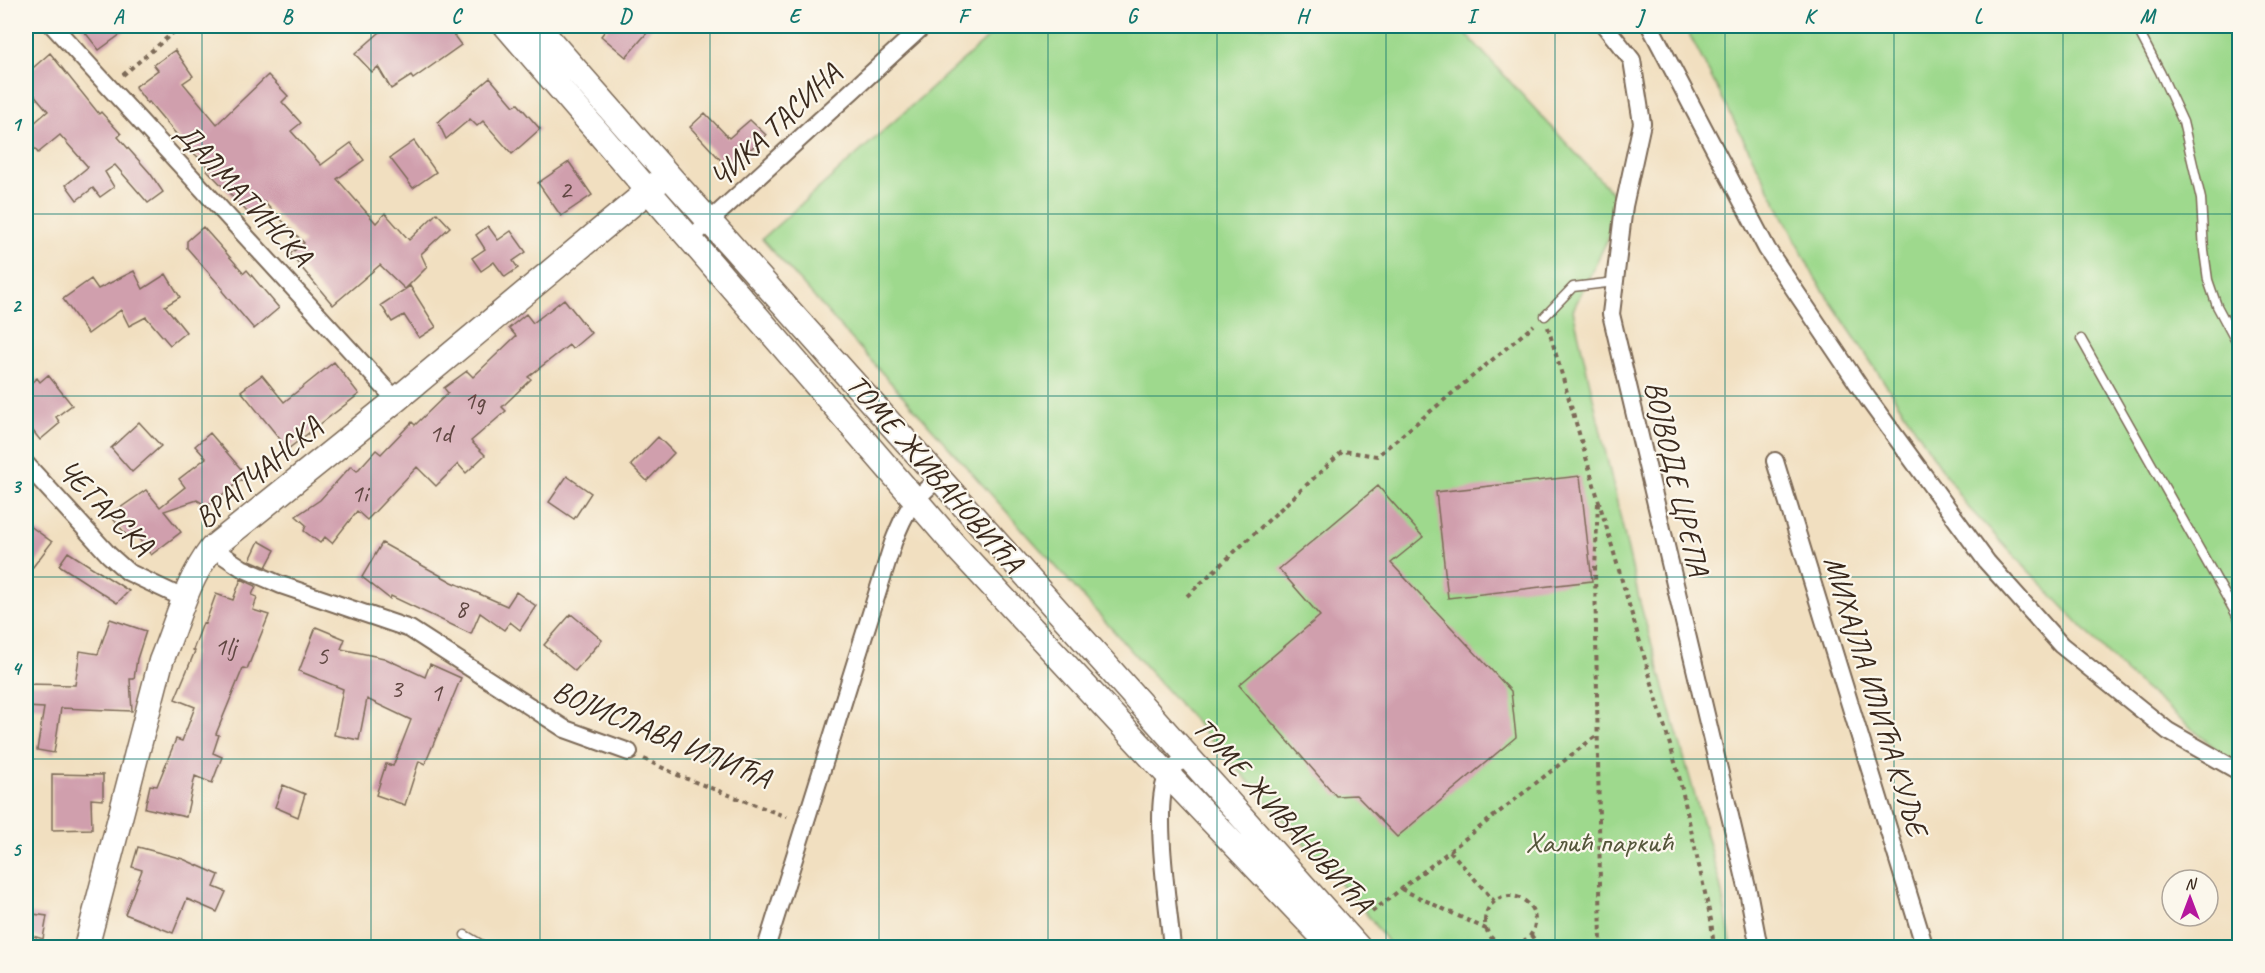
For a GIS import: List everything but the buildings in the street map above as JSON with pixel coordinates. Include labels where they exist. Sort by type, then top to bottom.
[{"type":"main road","name":"ТОМЕ ЖИВАНОВИЋА","points":[[506,26],[914,500],[1168,775],[1334,948]]},
{"type":"main road","name":"ТОМЕ ЖИВАНОВИЋА","points":[[537,26],[1359,948]]},
{"type":"main road","name":"ВРАПЧАНСКА","points":[[86,948],[161,661],[175,627],[183,598],[200,565],[212,548],[396,400],[668,174]]},
{"type":"street","name":"ДАЛМАТИНСКА","points":[[53,26],[396,400]]},
{"type":"street","name":"ЧИКА ТАСИНА","points":[[690,239],[923,26]]},
{"type":"street","name":"ВОЈВОДЕ ЦРЕПА","points":[[1605,26],[1632,60],[1642,123],[1624,206],[1611,315],[1749,896],[1759,948]]},
{"type":"street","points":[[1650,26],[1767,249],[1868,399],[1987,562],[2061,645],[2168,731],[2240,772]]},
{"type":"street","name":"МИХАЈЛА ИЛИЋА КУЉЕ","points":[[1775,461],[1925,948]]},
{"type":"street","name":"ЧЕГАРСКА","points":[[26,464],[32,482],[128,572],[183,598]]},
{"type":"street","points":[[766,948],[892,543],[914,500],[939,478]]},
{"type":"street","name":"ВОЈИСЛАВА ИЛИЋА","points":[[212,548],[242,568],[281,585],[410,628],[565,729],[629,752]]},
{"type":"street","points":[[1172,948],[1161,825],[1162,791],[1168,775],[1187,755]]},
{"type":"lane","points":[[2136,26],[2183,122],[2201,199],[2208,280],[2217,306],[2240,349]]},
{"type":"lane","points":[[1545,316],[1573,287],[1615,282]]},
{"type":"lane","points":[[2081,339],[2240,621]]},
{"type":"lane","points":[[465,935],[487,948]]},
{"type":"path","points":[[108,86],[181,26]]},
{"type":"path","points":[[1187,596],[1343,451],[1377,456],[1545,316],[1679,776],[1711,920],[1714,948]]},
{"type":"path","points":[[1599,500],[1595,569],[1600,948]]},
{"type":"path","points":[[1372,912],[1597,735]]},
{"type":"path","name":"ВОЈИСЛАВА ИЛИЋА","points":[[629,752],[682,777],[805,824]]},
{"type":"path","points":[[1450,851],[1494,901]]},
{"type":"path","points":[[1401,889],[1486,930],[1496,942],[1503,945],[1519,944],[1531,935],[1535,920],[1534,912],[1524,900],[1509,896],[1494,901],[1486,914],[1486,930]]},
{"type":"path","points":[[1531,935],[1540,948]]},
{"type":"green space","name":"Халић паркић","points":[[1001,26],[1459,26],[1624,206],[1573,310],[1640,603],[1720,884],[1732,947],[1391,947],[1363,909],[762,239]]},
{"type":"green space","points":[[1685,26],[2239,26],[2240,751],[2229,760],[2124,671],[1966,505],[1815,278]]}]
